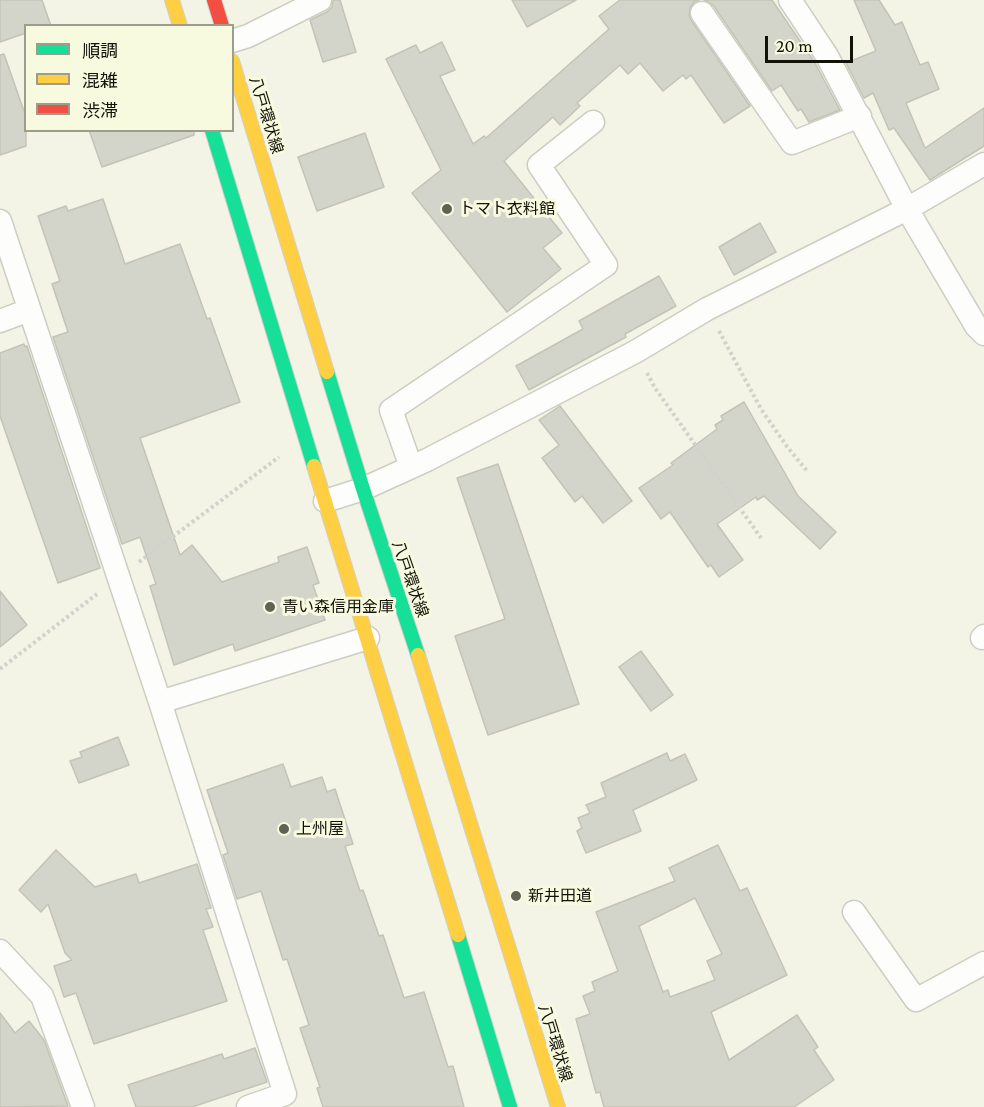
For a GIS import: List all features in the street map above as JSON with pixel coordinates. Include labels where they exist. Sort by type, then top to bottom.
[{"type":"main road","points":[[172,0],[179,24]]},
{"type":"main road","points":[[214,0],[221,24]]},
{"type":"main road","name":"八戸環状線","points":[[234,68],[363,489],[415,644],[558,1107]]},
{"type":"main road","points":[[213,132],[510,1107]]},
{"type":"street","points":[[234,40],[248,36],[320,0]]},
{"type":"street","points":[[790,0],[827,56],[907,209],[976,326],[984,334]]},
{"type":"street","points":[[702,13],[792,143],[860,116]]},
{"type":"street","points":[[411,467],[391,410],[606,265],[539,165],[593,122]]},
{"type":"street","points":[[325,501],[363,489],[411,467],[635,352],[707,309],[907,209],[984,164]]},
{"type":"street","points":[[0,221],[160,702],[285,1094],[248,1107]]},
{"type":"street","points":[[0,321],[29,310]]},
{"type":"street","points":[[160,702],[368,638]]},
{"type":"street","points":[[855,912],[916,1000],[984,963]]},
{"type":"street","points":[[0,951],[42,996],[82,1107]]},
{"type":"path","points":[[707,309],[761,409],[808,472]]},
{"type":"path","points":[[635,352],[655,388],[761,538]]},
{"type":"path","points":[[0,669],[280,456]]},
{"type":"building","points":[[0,0],[42,0],[50,24],[24,24],[24,34],[0,42]]},
{"type":"building","points":[[333,0],[340,0],[356,52],[323,62],[310,20],[327,12],[332,7]]},
{"type":"building","points":[[512,0],[576,0],[527,27]]},
{"type":"building","points":[[620,0],[699,0],[694,2],[690,8],[691,20],[750,106],[724,123],[691,75],[686,79],[683,75],[663,91],[640,63],[628,74],[620,65],[577,103],[580,106],[560,125],[553,117],[504,161],[562,233],[543,248],[561,269],[507,312],[412,193],[441,170],[386,59],[416,45],[420,53],[442,42],[455,70],[440,76],[473,144],[484,136],[486,138],[609,29],[599,16]]},
{"type":"building","points":[[704,0],[772,0],[815,63],[840,110],[809,122],[801,109],[798,111],[781,85],[772,91],[713,5]]},
{"type":"building","points":[[854,0],[879,0],[895,25],[902,22],[920,65],[928,62],[939,89],[906,103],[925,148],[984,108],[984,146],[930,180],[894,128],[889,130],[873,93],[864,98],[846,63],[876,51]]},
{"type":"building","points":[[4,54],[24,111],[26,146],[0,155],[0,55]]},
{"type":"building","points":[[90,132],[194,132],[194,135],[102,167]]},
{"type":"building","points":[[365,133],[384,187],[317,211],[298,157]]},
{"type":"building","points":[[103,199],[125,264],[180,244],[240,402],[140,438],[180,555],[192,545],[222,582],[279,562],[278,557],[307,547],[319,583],[313,585],[325,620],[235,651],[233,644],[174,665],[150,586],[156,584],[140,537],[122,544],[53,337],[68,332],[52,284],[60,281],[38,216],[66,206],[68,211]]},
{"type":"building","points":[[760,223],[776,252],[734,275],[719,247]]},
{"type":"building","points":[[659,276],[676,306],[625,334],[626,337],[529,390],[516,366],[583,329],[579,321]]},
{"type":"building","points":[[24,344],[25,347],[27,346],[100,568],[58,583],[0,416],[0,353]]},
{"type":"building","points":[[744,402],[798,496],[836,532],[820,549],[764,496],[757,500],[756,497],[717,524],[743,560],[719,577],[711,565],[708,567],[670,512],[661,519],[639,488],[673,465],[671,463],[717,429],[715,425],[723,420],[721,416]]},
{"type":"building","points":[[560,406],[632,501],[603,523],[582,496],[575,502],[542,458],[559,445],[539,420]]},
{"type":"building","points":[[498,464],[579,704],[488,735],[455,636],[505,619],[457,478]]},
{"type":"building","points":[[0,591],[27,625],[0,647]]},
{"type":"building","points":[[641,651],[673,695],[651,711],[619,667]]},
{"type":"building","points":[[118,737],[129,765],[79,783],[70,761],[82,757],[80,752]]},
{"type":"building","points":[[667,753],[670,761],[685,754],[697,780],[633,810],[641,831],[586,853],[577,831],[582,828],[578,818],[590,813],[586,805],[606,797],[601,783]]},
{"type":"building","points":[[283,764],[291,787],[322,777],[327,792],[335,789],[353,844],[345,846],[360,891],[363,890],[379,936],[383,935],[404,998],[424,992],[448,1067],[453,1066],[464,1107],[323,1107],[317,1088],[320,1087],[300,1028],[309,1025],[287,959],[283,960],[261,891],[237,899],[223,855],[228,853],[207,790]]},
{"type":"building","points":[[718,845],[740,891],[747,888],[787,975],[711,1012],[729,1060],[797,1015],[818,1047],[814,1050],[834,1080],[794,1107],[604,1107],[600,1092],[596,1093],[576,1019],[590,1014],[583,996],[595,991],[592,982],[618,971],[596,912],[675,881],[669,868]],"holes":[[[695,898],[722,954],[707,961],[715,980],[670,997],[668,990],[663,992],[639,926]]]},
{"type":"building","points":[[56,850],[95,887],[136,874],[139,883],[197,864],[211,908],[206,909],[213,927],[203,930],[227,1001],[94,1044],[76,993],[64,997],[54,966],[72,960],[65,953],[48,904],[41,912],[19,890]]},
{"type":"building","points":[[0,1013],[15,1033],[29,1021],[44,1040],[68,1106],[0,1107]]},
{"type":"building","points":[[255,1048],[267,1082],[192,1107],[136,1107],[128,1085],[222,1054],[224,1059]]},
{"type":"traffic: fast","points":[[213,132],[314,466]]},
{"type":"traffic: fast","points":[[327,372],[418,655]]},
{"type":"traffic: fast","points":[[458,935],[510,1107]]},
{"type":"traffic: slow","points":[[172,0],[179,24]]},
{"type":"traffic: slow","points":[[234,68],[327,372]]},
{"type":"traffic: slow","points":[[314,466],[458,935]]},
{"type":"traffic: slow","points":[[418,655],[558,1107]]},
{"type":"traffic: jam","points":[[214,0],[221,24]]},
{"type":"place","name":"トマト衣料館","points":[[447,209]]},
{"type":"place","name":"青い森信用金庫","points":[[270,607]]},
{"type":"place","name":"上州屋","points":[[284,829]]},
{"type":"place","name":"新井田道","points":[[516,896]]}]
